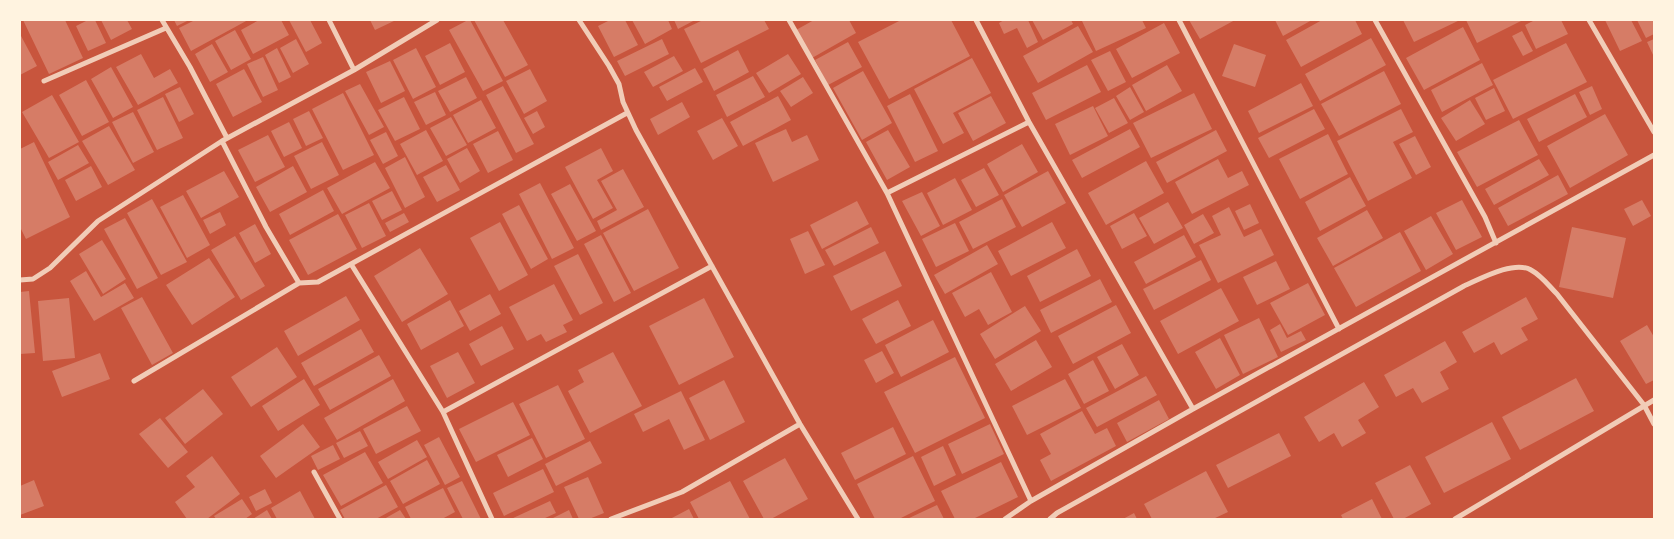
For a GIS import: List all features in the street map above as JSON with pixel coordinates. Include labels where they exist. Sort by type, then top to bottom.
[{"type":"street","points":[[162,20],[190,67],[266,227],[299,283]]},
{"type":"street","points":[[329,20],[354,70]]},
{"type":"street","points":[[20,280],[33,279],[50,268],[98,222],[162,178],[224,140],[354,70],[437,20]]},
{"type":"street","points":[[579,20],[619,84],[627,112],[800,424],[858,519]]},
{"type":"street","points":[[789,20],[887,193],[1032,501]]},
{"type":"street","points":[[976,20],[1029,122],[1193,409]]},
{"type":"street","points":[[1179,20],[1339,329]]},
{"type":"street","points":[[1375,20],[1484,217],[1496,243]]},
{"type":"street","points":[[1589,20],[1654,132]]},
{"type":"street","points":[[44,81],[166,28]]},
{"type":"street","points":[[134,380],[299,283],[318,282],[627,112]]},
{"type":"street","points":[[887,193],[1029,122]]},
{"type":"street","points":[[1005,519],[1032,501],[1193,409],[1654,155]]},
{"type":"street","points":[[351,264],[443,412],[492,519]]},
{"type":"street","points":[[443,412],[712,266]]},
{"type":"street","points":[[1050,519],[1057,513],[1464,286],[1500,270],[1514,267],[1529,269],[1544,279],[1644,405],[1654,424]]},
{"type":"street","points":[[1455,519],[1654,400]]},
{"type":"street","points":[[611,519],[682,492],[800,424]]},
{"type":"street","points":[[314,472],[340,519]]},
{"type":"building","points":[[23,20],[65,20],[83,58],[49,74]]},
{"type":"building","points":[[88,20],[95,20],[106,43],[88,51],[76,26]]},
{"type":"building","points":[[101,20],[127,20],[132,29],[111,40]]},
{"type":"building","points":[[174,20],[189,20],[177,26]]},
{"type":"building","points":[[195,20],[248,20],[191,51],[179,28]]},
{"type":"building","points":[[259,20],[281,20],[289,35],[253,54],[241,30]]},
{"type":"building","points":[[289,20],[310,20],[322,43],[306,52]]},
{"type":"building","points":[[370,20],[396,20],[375,30]]},
{"type":"building","points":[[470,20],[503,81],[483,91],[449,30]]},
{"type":"building","points":[[474,20],[503,20],[528,65],[505,77]]},
{"type":"building","points":[[610,20],[625,20],[638,45],[614,57],[598,26]]},
{"type":"building","points":[[632,20],[668,20],[672,29],[645,44]]},
{"type":"building","points":[[674,20],[695,20],[678,29]]},
{"type":"building","points":[[703,20],[764,20],[769,29],[701,63],[684,29]]},
{"type":"building","points":[[814,20],[849,20],[856,33],[812,58],[796,30]]},
{"type":"building","points":[[901,20],[951,20],[970,56],[889,99],[858,42]]},
{"type":"building","points":[[1004,20],[1028,20],[1038,42],[1027,48],[1017,28],[1004,34],[999,23]]},
{"type":"building","points":[[1032,20],[1071,20],[1073,24],[1043,40]]},
{"type":"building","points":[[1142,20],[1146,28],[1096,51],[1082,21]]},
{"type":"building","points":[[1189,20],[1235,20],[1200,39]]},
{"type":"building","points":[[1275,20],[1312,20],[1283,36]]},
{"type":"building","points":[[1322,20],[1355,20],[1362,34],[1301,67],[1286,40]]},
{"type":"building","points":[[1403,20],[1460,20],[1414,42]]},
{"type":"building","points":[[1466,20],[1523,20],[1477,43]]},
{"type":"building","points":[[1535,20],[1561,20],[1568,34],[1536,49],[1525,25]]},
{"type":"building","points":[[1605,20],[1631,20],[1642,41],[1620,51]]},
{"type":"building","points":[[1637,20],[1654,20],[1654,34],[1646,38]]},
{"type":"building","points":[[1164,23],[1180,53],[1132,78],[1116,49]]},
{"type":"building","points":[[1078,26],[1093,52],[1038,83],[1023,56]]},
{"type":"building","points":[[1463,27],[1480,60],[1424,90],[1406,58]]},
{"type":"building","points":[[235,30],[251,59],[231,70],[215,41]]},
{"type":"building","points":[[1522,31],[1533,51],[1523,56],[1512,36]]},
{"type":"building","points":[[20,34],[37,66],[20,75]]},
{"type":"building","points":[[1371,38],[1386,65],[1320,101],[1305,74]]},
{"type":"building","points":[[296,39],[309,64],[293,73],[280,48]]},
{"type":"building","points":[[662,39],[669,54],[625,76],[617,61]]},
{"type":"building","points":[[1654,39],[1654,57],[1647,42]]},
{"type":"building","points":[[848,42],[862,67],[828,85],[815,60]]},
{"type":"building","points":[[450,43],[465,72],[440,85],[425,56]]},
{"type":"building","points":[[1566,43],[1587,82],[1513,119],[1493,80]]},
{"type":"building","points":[[212,44],[228,72],[210,82],[195,54]]},
{"type":"building","points":[[1234,44],[1266,55],[1255,87],[1222,76]]},
{"type":"building","points":[[277,48],[291,77],[279,83],[265,55]]},
{"type":"building","points":[[416,48],[436,87],[413,99],[393,60]]},
{"type":"building","points":[[738,50],[749,72],[714,91],[703,69]]},
{"type":"building","points":[[1110,51],[1126,82],[1108,91],[1091,60]]},
{"type":"building","points":[[141,54],[154,78],[170,69],[178,83],[138,105],[116,67]]},
{"type":"building","points":[[788,54],[801,74],[769,93],[756,73]]},
{"type":"building","points":[[674,56],[683,71],[653,87],[644,72]]},
{"type":"building","points":[[263,57],[278,90],[263,97],[247,64]]},
{"type":"building","points":[[972,58],[991,93],[953,113],[964,133],[943,144],[914,89]]},
{"type":"building","points":[[390,61],[405,91],[381,103],[366,72]]},
{"type":"building","points":[[1482,63],[1493,85],[1442,112],[1431,90]]},
{"type":"building","points":[[1087,65],[1101,92],[1046,120],[1032,93]]},
{"type":"building","points":[[1167,65],[1182,91],[1146,111],[1132,85]]},
{"type":"building","points":[[111,67],[133,107],[113,118],[91,79]]},
{"type":"building","points":[[695,68],[703,82],[667,101],[659,87]]},
{"type":"building","points":[[244,69],[262,102],[233,117],[216,84]]},
{"type":"building","points":[[530,69],[547,101],[524,114],[506,81]]},
{"type":"building","points":[[863,71],[892,123],[862,140],[833,88]]},
{"type":"building","points":[[1384,71],[1401,104],[1339,136],[1321,104]]},
{"type":"building","points":[[753,76],[765,97],[727,117],[716,95]]},
{"type":"building","points":[[466,77],[477,98],[450,112],[438,91]]},
{"type":"building","points":[[803,77],[813,93],[791,107],[780,91]]},
{"type":"building","points":[[86,80],[109,122],[82,136],[59,95]]},
{"type":"building","points":[[1301,83],[1313,106],[1259,133],[1248,111]]},
{"type":"building","points":[[360,84],[384,127],[369,135],[345,91]]},
{"type":"building","points":[[503,86],[534,144],[516,153],[486,95]]},
{"type":"building","points":[[1592,86],[1602,109],[1590,115],[1579,92]]},
{"type":"building","points":[[180,87],[194,114],[179,122],[165,94]]},
{"type":"building","points":[[1130,87],[1144,112],[1130,120],[1116,96]]},
{"type":"building","points":[[1494,88],[1505,111],[1486,120],[1475,98]]},
{"type":"building","points":[[435,92],[446,115],[426,125],[414,102]]},
{"type":"building","points":[[343,93],[374,155],[343,170],[312,109]]},
{"type":"building","points":[[1194,93],[1212,129],[1151,158],[1133,123]]},
{"type":"building","points":[[910,94],[938,151],[915,162],[887,106]]},
{"type":"building","points":[[1575,94],[1587,117],[1539,142],[1527,119]]},
{"type":"building","points":[[52,95],[79,142],[49,158],[22,112]]},
{"type":"building","points":[[778,96],[791,120],[743,146],[730,122]]},
{"type":"building","points":[[991,96],[1006,123],[973,141],[958,113]]},
{"type":"building","points":[[163,97],[183,138],[157,150],[137,110]]},
{"type":"building","points":[[404,97],[420,129],[395,141],[378,110]]},
{"type":"building","points":[[1114,98],[1128,123],[1109,133],[1095,108]]},
{"type":"building","points":[[481,100],[496,128],[468,143],[453,115]]},
{"type":"building","points":[[1470,100],[1485,124],[1456,141],[1441,118]]},
{"type":"building","points":[[682,102],[690,117],[658,135],[650,119]]},
{"type":"building","points":[[1093,106],[1108,136],[1070,155],[1055,124]]},
{"type":"building","points":[[1314,109],[1325,129],[1269,158],[1258,138]]},
{"type":"building","points":[[1401,109],[1413,132],[1393,142],[1412,178],[1368,201],[1337,141]]},
{"type":"building","points":[[309,111],[323,138],[306,146],[293,119]]},
{"type":"building","points":[[537,111],[545,127],[533,134],[524,118]]},
{"type":"building","points":[[133,112],[154,152],[133,163],[112,122]]},
{"type":"building","points":[[1605,114],[1628,155],[1570,188],[1547,146]]},
{"type":"building","points":[[451,117],[467,145],[446,156],[430,128]]},
{"type":"building","points":[[722,118],[738,146],[713,160],[697,131]]},
{"type":"building","points":[[1519,120],[1538,155],[1477,187],[1457,152]]},
{"type":"building","points":[[289,122],[302,148],[284,157],[271,131]]},
{"type":"building","points":[[109,126],[135,170],[108,185],[82,141]]},
{"type":"building","points":[[786,129],[792,142],[807,135],[819,160],[773,182],[755,143]]},
{"type":"building","points":[[1130,129],[1140,147],[1082,178],[1072,160]]},
{"type":"building","points":[[426,130],[443,161],[417,175],[400,144]]},
{"type":"building","points":[[888,130],[910,167],[887,180],[866,142]]},
{"type":"building","points":[[1216,130],[1227,151],[1167,183],[1156,162]]},
{"type":"building","points":[[498,131],[513,160],[488,173],[473,144]]},
{"type":"building","points":[[386,132],[398,156],[383,164],[370,140]]},
{"type":"building","points":[[1328,134],[1348,174],[1300,199],[1279,159]]},
{"type":"building","points":[[268,135],[285,167],[255,182],[238,150]]},
{"type":"building","points":[[1415,136],[1431,167],[1416,175],[1399,144]]},
{"type":"building","points":[[34,142],[70,217],[26,239],[20,227],[20,149]]},
{"type":"building","points":[[322,142],[339,175],[311,189],[294,156]]},
{"type":"building","points":[[1022,144],[1038,172],[1003,192],[987,164]]},
{"type":"building","points":[[78,145],[89,163],[58,180],[48,162]]},
{"type":"building","points":[[467,148],[480,171],[460,183],[447,159]]},
{"type":"building","points":[[601,148],[613,171],[597,180],[613,208],[593,219],[565,167]]},
{"type":"building","points":[[405,157],[425,197],[405,208],[385,168]]},
{"type":"building","points":[[1218,159],[1228,178],[1242,171],[1249,185],[1192,214],[1175,182]]},
{"type":"building","points":[[1539,159],[1549,175],[1494,205],[1485,189]]},
{"type":"building","points":[[1146,161],[1164,193],[1106,225],[1088,193]]},
{"type":"building","points":[[375,162],[390,188],[342,214],[327,188]]},
{"type":"building","points":[[446,165],[460,190],[437,202],[423,177]]},
{"type":"building","points":[[91,166],[102,187],[76,201],[65,180]]},
{"type":"building","points":[[293,166],[307,192],[270,212],[256,187]]},
{"type":"building","points":[[984,168],[999,195],[976,207],[961,180]]},
{"type":"building","points":[[623,169],[644,207],[601,230],[597,221],[617,210],[601,181]]},
{"type":"building","points":[[224,171],[239,197],[201,218],[186,191]]},
{"type":"building","points":[[1048,171],[1066,203],[1022,227],[1004,195]]},
{"type":"building","points":[[1558,175],[1568,194],[1508,226],[1498,208]]},
{"type":"building","points":[[1350,177],[1366,206],[1320,231],[1305,202]]},
{"type":"building","points":[[955,178],[972,210],[943,225],[927,193]]},
{"type":"building","points":[[540,183],[574,248],[552,259],[519,194]]},
{"type":"building","points":[[570,184],[596,231],[577,241],[551,194]]},
{"type":"building","points":[[323,190],[334,211],[290,235],[279,214]]},
{"type":"building","points":[[392,191],[402,210],[382,220],[372,201]]},
{"type":"building","points":[[922,192],[940,226],[921,236],[902,201]]},
{"type":"building","points":[[183,195],[210,245],[187,258],[160,207]]},
{"type":"building","points":[[152,199],[187,262],[161,275],[127,213]]},
{"type":"building","points":[[1002,199],[1016,227],[973,249],[959,222]]},
{"type":"building","points":[[1462,200],[1482,237],[1456,250],[1436,213]]},
{"type":"building","points":[[1642,200],[1651,216],[1633,226],[1624,209]]},
{"type":"building","points":[[857,201],[869,224],[822,249],[810,225]]},
{"type":"building","points":[[1168,202],[1183,228],[1154,244],[1139,218]]},
{"type":"building","points":[[369,203],[386,236],[362,248],[345,215]]},
{"type":"building","points":[[1250,204],[1259,223],[1244,230],[1235,211]]},
{"type":"building","points":[[519,205],[548,259],[531,269],[502,214]]},
{"type":"building","points":[[1229,207],[1244,237],[1261,229],[1274,255],[1218,283],[1199,245],[1221,235],[1212,216]]},
{"type":"building","points":[[648,209],[679,268],[634,291],[603,233]]},
{"type":"building","points":[[1367,210],[1383,238],[1333,266],[1317,238]]},
{"type":"building","points":[[220,212],[226,225],[210,234],[203,220]]},
{"type":"building","points":[[404,213],[409,222],[390,232],[385,223]]},
{"type":"building","points":[[1134,213],[1147,236],[1122,249],[1110,226]]},
{"type":"building","points":[[338,214],[357,249],[308,275],[289,240]]},
{"type":"building","points":[[1203,214],[1214,233],[1194,244],[1184,225]]},
{"type":"building","points":[[1431,216],[1453,254],[1426,270],[1404,231]]},
{"type":"building","points":[[125,218],[158,278],[137,289],[104,229]]},
{"type":"building","points":[[500,222],[528,275],[499,291],[470,238]]},
{"type":"building","points":[[1052,222],[1066,248],[1011,276],[998,251]]},
{"type":"building","points":[[955,223],[969,251],[936,267],[922,239]]},
{"type":"building","points":[[255,224],[271,254],[255,263],[239,233]]},
{"type":"building","points":[[871,227],[879,243],[834,266],[825,250]]},
{"type":"building","points":[[1572,227],[1626,238],[1613,298],[1559,287]]},
{"type":"building","points":[[808,231],[825,265],[805,274],[790,239]]},
{"type":"building","points":[[1400,232],[1421,271],[1356,307],[1334,268]]},
{"type":"building","points":[[601,235],[631,293],[614,302],[584,244]]},
{"type":"building","points":[[1184,235],[1196,257],[1146,284],[1134,262]]},
{"type":"building","points":[[235,236],[265,286],[241,300],[211,250]]},
{"type":"building","points":[[102,240],[126,279],[103,294],[79,254]]},
{"type":"building","points":[[987,245],[998,264],[945,294],[934,275]]},
{"type":"building","points":[[420,248],[448,294],[402,322],[374,276]]},
{"type":"building","points":[[1077,249],[1091,276],[1040,302],[1027,276]]},
{"type":"building","points":[[885,251],[902,286],[851,311],[833,276]]},
{"type":"building","points":[[578,254],[603,303],[580,315],[554,266]]},
{"type":"building","points":[[209,258],[235,297],[192,325],[166,285]]},
{"type":"building","points":[[1201,260],[1211,280],[1154,310],[1143,289]]},
{"type":"building","points":[[1276,261],[1290,289],[1257,305],[1243,277]]},
{"type":"building","points":[[86,271],[101,297],[125,283],[134,298],[94,321],[70,281]]},
{"type":"building","points":[[991,272],[1012,312],[988,325],[979,309],[965,317],[952,293]]},
{"type":"building","points":[[1100,279],[1112,302],[1051,333],[1040,310]]},
{"type":"building","points":[[1308,283],[1325,315],[1288,335],[1270,303]]},
{"type":"building","points":[[554,284],[573,320],[563,325],[567,332],[546,342],[541,334],[527,341],[509,307]]},
{"type":"building","points":[[1221,288],[1239,321],[1178,354],[1160,321]]},
{"type":"building","points":[[29,291],[35,353],[20,354],[20,292]]},
{"type":"building","points":[[490,294],[501,314],[470,331],[459,311]]},
{"type":"building","points":[[346,296],[360,320],[298,356],[284,331]]},
{"type":"building","points":[[142,297],[173,353],[152,365],[121,308]]},
{"type":"building","points":[[1526,297],[1538,319],[1521,328],[1528,340],[1501,355],[1494,342],[1474,353],[1462,332]]},
{"type":"building","points":[[69,298],[75,358],[43,361],[38,301]]},
{"type":"building","points":[[704,298],[734,357],[679,385],[649,326]]},
{"type":"building","points":[[450,300],[464,326],[421,350],[407,324]]},
{"type":"building","points":[[898,300],[911,326],[876,344],[862,319]]},
{"type":"building","points":[[1116,305],[1131,333],[1073,364],[1058,336]]},
{"type":"building","points":[[1025,306],[1041,331],[995,359],[980,334]]},
{"type":"building","points":[[1259,318],[1278,357],[1243,374],[1224,335]]},
{"type":"building","points":[[933,320],[949,352],[901,377],[885,345]]},
{"type":"building","points":[[1280,324],[1287,338],[1301,331],[1306,340],[1281,352],[1270,330]]},
{"type":"building","points":[[1647,325],[1654,337],[1654,380],[1646,384],[1620,341]]},
{"type":"building","points":[[502,326],[514,349],[481,366],[469,344]]},
{"type":"building","points":[[361,329],[374,352],[314,386],[301,363]]},
{"type":"building","points":[[1220,338],[1240,375],[1216,389],[1195,352]]},
{"type":"building","points":[[1036,340],[1052,367],[1011,391],[995,364]]},
{"type":"building","points":[[1445,341],[1457,362],[1440,372],[1449,389],[1422,403],[1413,388],[1396,397],[1384,375]]},
{"type":"building","points":[[1122,344],[1139,375],[1115,389],[1097,357]]},
{"type":"building","points":[[277,347],[297,377],[251,407],[231,377]]},
{"type":"building","points":[[882,351],[894,373],[876,383],[864,360]]},
{"type":"building","points":[[458,352],[475,383],[447,398],[430,366]]},
{"type":"building","points":[[613,352],[642,406],[590,433],[568,391],[584,382],[578,370]]},
{"type":"building","points":[[100,353],[110,379],[62,397],[52,371]]},
{"type":"building","points":[[379,355],[391,376],[330,410],[318,389]]},
{"type":"building","points":[[955,357],[985,418],[915,453],[884,392]]},
{"type":"building","points":[[1093,360],[1109,391],[1084,404],[1068,374]]},
{"type":"building","points":[[1146,376],[1157,395],[1097,427],[1086,408]]},
{"type":"building","points":[[1576,378],[1594,411],[1520,450],[1502,417]]},
{"type":"building","points":[[304,379],[320,405],[278,431],[262,406]]},
{"type":"building","points":[[393,379],[405,401],[337,440],[324,418]]},
{"type":"building","points":[[1065,379],[1081,408],[1027,435],[1012,406]]},
{"type":"building","points":[[724,380],[745,422],[710,440],[689,398]]},
{"type":"building","points":[[1364,382],[1379,407],[1358,420],[1366,433],[1342,447],[1334,433],[1319,442],[1304,417]]},
{"type":"building","points":[[558,385],[585,439],[546,458],[519,404]]},
{"type":"building","points":[[203,389],[223,414],[185,444],[165,418]]},
{"type":"building","points":[[681,391],[705,440],[684,450],[669,419],[643,432],[634,414]]},
{"type":"building","points":[[1159,400],[1169,419],[1127,442],[1117,423]]},
{"type":"building","points":[[513,402],[530,435],[476,462],[459,429]]},
{"type":"building","points":[[407,406],[421,431],[376,454],[363,429]]},
{"type":"building","points":[[1082,411],[1095,434],[1107,428],[1116,446],[1051,481],[1040,460],[1051,454],[1040,434]]},
{"type":"building","points":[[160,418],[188,452],[168,468],[139,434]]},
{"type":"building","points":[[1492,422],[1511,459],[1444,493],[1425,457]]},
{"type":"building","points":[[303,424],[320,447],[276,478],[260,456]]},
{"type":"building","points":[[990,424],[1004,454],[962,474],[948,444]]},
{"type":"building","points":[[893,427],[906,454],[855,480],[841,453]]},
{"type":"building","points":[[360,431],[368,446],[344,458],[336,443]]},
{"type":"building","points":[[1279,433],[1291,456],[1228,488],[1216,465]]},
{"type":"building","points":[[439,437],[460,477],[445,485],[424,445]]},
{"type":"building","points":[[532,438],[543,459],[508,477],[497,455]]},
{"type":"building","points":[[417,440],[427,457],[388,479],[378,462]]},
{"type":"building","points":[[590,441],[602,463],[556,486],[545,464]]},
{"type":"building","points":[[333,445],[340,459],[318,470],[311,456]]},
{"type":"building","points":[[943,446],[956,475],[934,486],[921,457]]},
{"type":"building","points":[[365,452],[383,483],[341,506],[323,475]]},
{"type":"building","points":[[212,456],[240,494],[207,519],[187,519],[175,502],[195,487],[186,476]]},
{"type":"building","points":[[913,456],[935,501],[899,519],[875,519],[857,484]]},
{"type":"building","points":[[785,458],[808,499],[771,519],[764,519],[743,481]]},
{"type":"building","points":[[427,460],[440,484],[403,504],[390,481]]},
{"type":"building","points":[[1001,462],[1018,497],[973,519],[955,519],[941,491]]},
{"type":"building","points":[[1410,465],[1431,504],[1403,519],[1394,519],[1375,483]]},
{"type":"building","points":[[543,469],[554,492],[504,516],[493,493]]},
{"type":"building","points":[[1206,471],[1228,512],[1213,519],[1152,519],[1144,504]]},
{"type":"building","points":[[588,477],[604,513],[589,519],[579,519],[564,487]]},
{"type":"building","points":[[34,480],[44,506],[20,515],[20,486]]},
{"type":"building","points":[[462,481],[481,519],[463,519],[447,488]]},
{"type":"building","points":[[730,481],[750,519],[699,519],[690,502]]},
{"type":"building","points":[[386,485],[398,507],[376,519],[345,519],[340,510]]},
{"type":"building","points":[[443,488],[455,512],[442,519],[411,519],[405,507]]},
{"type":"building","points":[[265,489],[272,503],[256,511],[249,497]]},
{"type":"building","points":[[300,491],[315,519],[277,519],[271,508]]},
{"type":"building","points":[[242,499],[252,514],[245,519],[216,519],[214,516]]},
{"type":"building","points":[[1372,499],[1382,519],[1343,519],[1341,515]]},
{"type":"building","points":[[550,501],[556,513],[543,519],[511,519]]},
{"type":"building","points":[[937,505],[944,519],[907,519]]},
{"type":"building","points":[[689,509],[694,519],[670,519]]},
{"type":"building","points":[[267,510],[272,519],[253,519]]},
{"type":"building","points":[[400,510],[406,519],[384,519]]},
{"type":"building","points":[[569,510],[573,519],[551,519]]},
{"type":"building","points":[[1134,513],[1137,519],[1123,519]]}]
